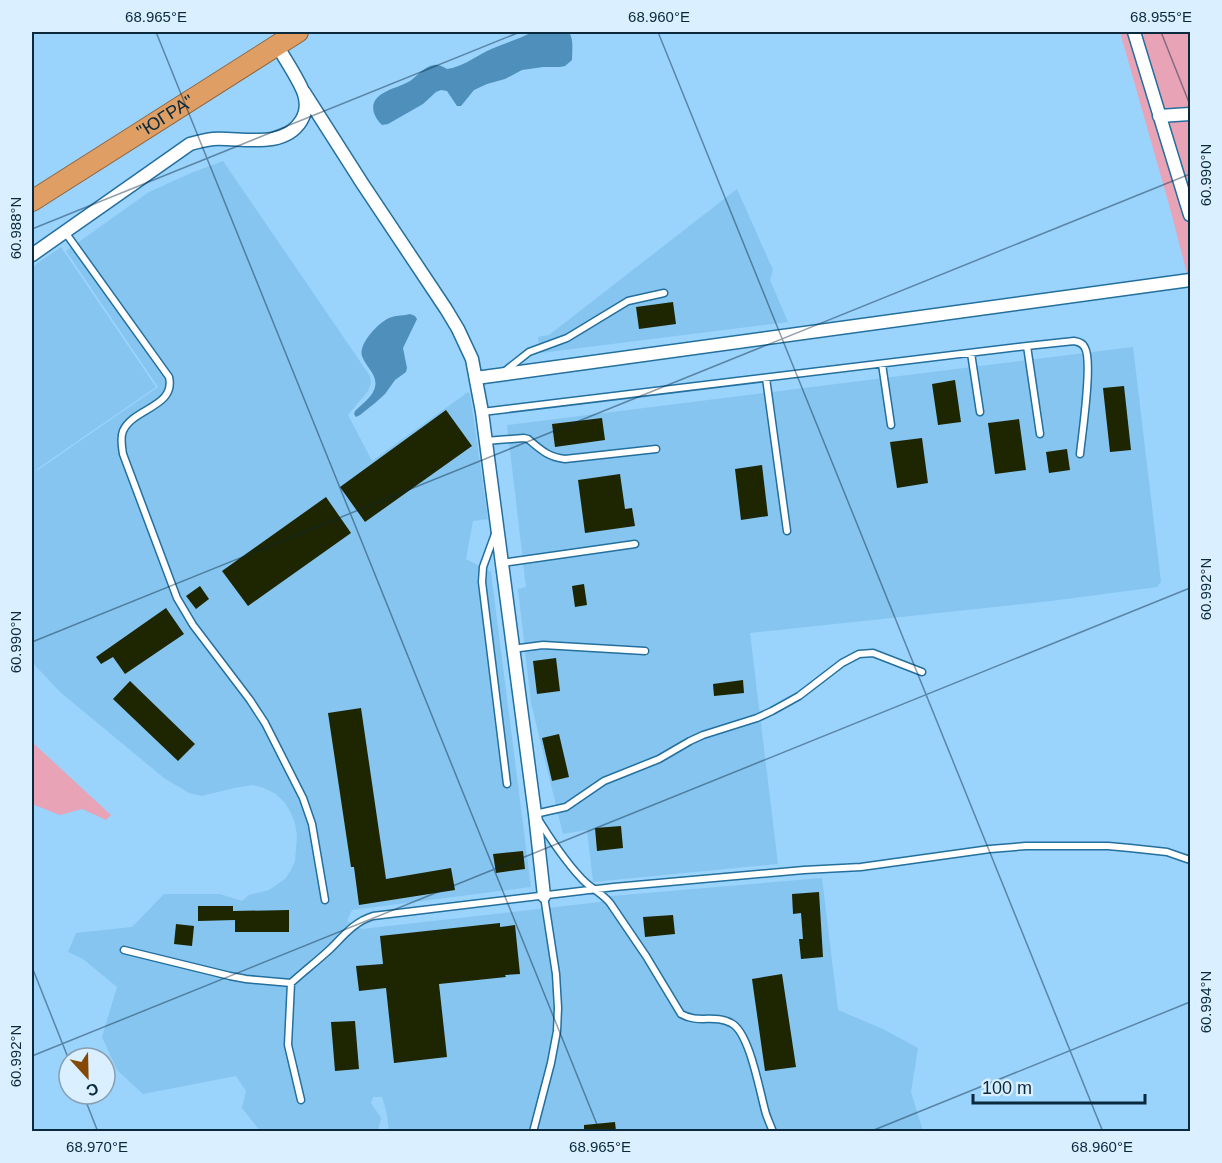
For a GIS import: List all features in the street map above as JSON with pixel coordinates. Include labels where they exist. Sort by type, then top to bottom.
[{"type":"highway","name":"\"ЮГРА\"","points":[[32,201],[298,32]]},
{"type":"street","points":[[1134,32],[1191,215]]},
{"type":"street","points":[[277,45],[368,193],[446,309],[472,359],[486,441],[544,896]]},
{"type":"street","points":[[32,255],[190,144],[214,139],[271,139],[292,131],[304,115],[306,104],[304,92]]},
{"type":"street","points":[[1160,116],[1191,114]]},
{"type":"street","points":[[476,378],[1191,280]]},
{"type":"lane","points":[[64,231],[169,377],[168,393],[163,399],[130,422],[123,431],[121,443],[123,454],[177,598],[193,625],[265,723],[303,798],[312,824],[326,900]]},
{"type":"lane","points":[[501,374],[529,352],[567,338],[628,301],[664,293]]},
{"type":"lane","points":[[482,412],[1074,341],[1084,345],[1089,366],[1080,454]]},
{"type":"lane","points":[[1027,346],[1040,434]]},
{"type":"lane","points":[[971,353],[980,412]]},
{"type":"lane","points":[[882,364],[891,425]]},
{"type":"lane","points":[[766,378],[787,531]]},
{"type":"lane","points":[[486,441],[524,438],[549,455],[565,459],[656,449]]},
{"type":"lane","points":[[497,528],[483,567],[482,582],[507,784]]},
{"type":"lane","points":[[501,563],[635,544]]},
{"type":"lane","points":[[512,649],[543,645],[645,651]]},
{"type":"lane","points":[[773,1131],[766,1114],[757,1076],[744,1038],[738,1028],[722,1020],[694,1019],[681,1014],[610,903],[604,896],[593,890],[559,854],[535,814],[566,807],[604,781],[659,759],[697,738],[772,711],[799,696],[842,663],[859,654],[873,653],[922,672]]},
{"type":"lane","points":[[124,950],[230,976],[291,983],[355,925],[373,916],[614,887],[746,874],[861,867],[1026,846],[1130,848],[1167,852],[1191,860]]},
{"type":"lane","points":[[533,1131],[557,1031],[556,974],[544,896]]},
{"type":"lane","points":[[291,983],[288,1045],[301,1100]]},
{"type":"shaded area","points":[[532,32],[569,32],[572,42],[572,60],[560,67],[522,70],[505,79],[487,84],[474,90],[461,106],[457,106],[447,91],[441,90],[423,104],[388,124],[382,125],[376,118],[373,106],[379,96],[410,81],[427,67],[438,65],[447,69],[458,66]]},
{"type":"shaded area","points":[[1120,32],[1190,32],[1190,285],[1170,208]]},
{"type":"shaded area","points":[[223,161],[370,376],[371,383],[368,391],[348,415],[372,461],[468,392],[470,394],[488,519],[473,521],[466,559],[491,572],[531,887],[352,910],[347,921],[362,929],[600,902],[611,896],[822,878],[838,1010],[883,1029],[918,1048],[911,1092],[923,1131],[389,1131],[382,1097],[373,1097],[371,1103],[381,1118],[378,1131],[261,1132],[242,1108],[246,1091],[236,1076],[143,1094],[117,1070],[117,1046],[106,1046],[102,1037],[117,987],[83,959],[68,952],[76,933],[132,927],[164,894],[220,894],[242,901],[249,895],[269,890],[285,879],[295,861],[297,836],[295,823],[285,803],[276,794],[253,785],[202,796],[189,793],[164,778],[60,692],[32,662],[32,267],[61,247],[156,387],[38,470],[158,387],[66,251],[149,192]]},
{"type":"shaded area","points":[[737,189],[773,270],[770,280],[788,322],[540,353],[538,337],[549,335]]},
{"type":"shaded area","points":[[410,314],[417,319],[403,348],[406,372],[395,380],[375,403],[356,417],[355,411],[371,396],[375,385],[374,376],[362,356],[363,345],[371,333],[387,319]]},
{"type":"shaded area","points":[[1133,347],[1161,582],[1157,587],[1051,601],[750,633],[778,864],[593,882],[587,830],[563,834],[531,703],[518,589],[526,587],[507,425]]},
{"type":"shaded area","points":[[32,742],[111,815],[106,820],[82,809],[60,815],[32,804]]},
{"type":"building","points":[[673,302],[676,324],[639,329],[636,307]]},
{"type":"building","points":[[955,380],[961,422],[938,425],[932,384]]},
{"type":"building","points":[[1124,386],[1131,450],[1110,452],[1103,388]]},
{"type":"building","points":[[446,410],[472,446],[365,522],[340,487]]},
{"type":"building","points":[[602,418],[605,440],[555,447],[552,424]]},
{"type":"building","points":[[1019,419],[1026,470],[995,474],[988,423]]},
{"type":"building","points":[[922,438],[928,483],[897,488],[890,442]]},
{"type":"building","points":[[1067,449],[1070,470],[1049,473],[1046,452]]},
{"type":"building","points":[[762,465],[768,516],[741,520],[735,469]]},
{"type":"building","points":[[620,474],[625,509],[632,508],[635,526],[585,533],[578,480]]},
{"type":"building","points":[[326,497],[351,533],[248,606],[222,571]]},
{"type":"building","points":[[584,584],[587,605],[575,607],[572,586]]},
{"type":"building","points":[[200,586],[209,599],[196,609],[186,596]]},
{"type":"building","points":[[166,608],[184,634],[125,674],[113,657],[101,664],[96,657]]},
{"type":"building","points":[[556,658],[560,691],[537,694],[533,661]]},
{"type":"building","points":[[743,680],[744,693],[714,696],[713,684]]},
{"type":"building","points":[[130,681],[195,744],[178,761],[113,699]]},
{"type":"building","points":[[361,708],[386,879],[451,868],[455,890],[359,905],[354,867],[351,867],[328,713]]},
{"type":"building","points":[[559,734],[569,777],[552,781],[542,738]]},
{"type":"building","points":[[621,826],[623,848],[597,851],[595,828]]},
{"type":"building","points":[[523,851],[525,869],[496,873],[493,854]]},
{"type":"building","points":[[819,892],[823,957],[801,959],[799,939],[803,939],[801,913],[793,914],[792,894]]},
{"type":"building","points":[[198,906],[233,906],[233,911],[289,910],[289,932],[235,932],[235,920],[198,921]]},
{"type":"building","points":[[673,915],[675,934],[645,937],[643,917]]},
{"type":"building","points":[[500,923],[500,927],[515,925],[520,974],[439,984],[447,1057],[394,1063],[386,988],[359,991],[356,966],[383,964],[380,936]]},
{"type":"building","points":[[176,924],[194,926],[192,946],[174,944]]},
{"type":"building","points":[[782,974],[796,1067],[765,1071],[752,979]]},
{"type":"building","points":[[355,1021],[359,1069],[335,1071],[331,1022]]},
{"type":"building","points":[[615,1122],[616,1131],[584,1131],[584,1125]]}]
